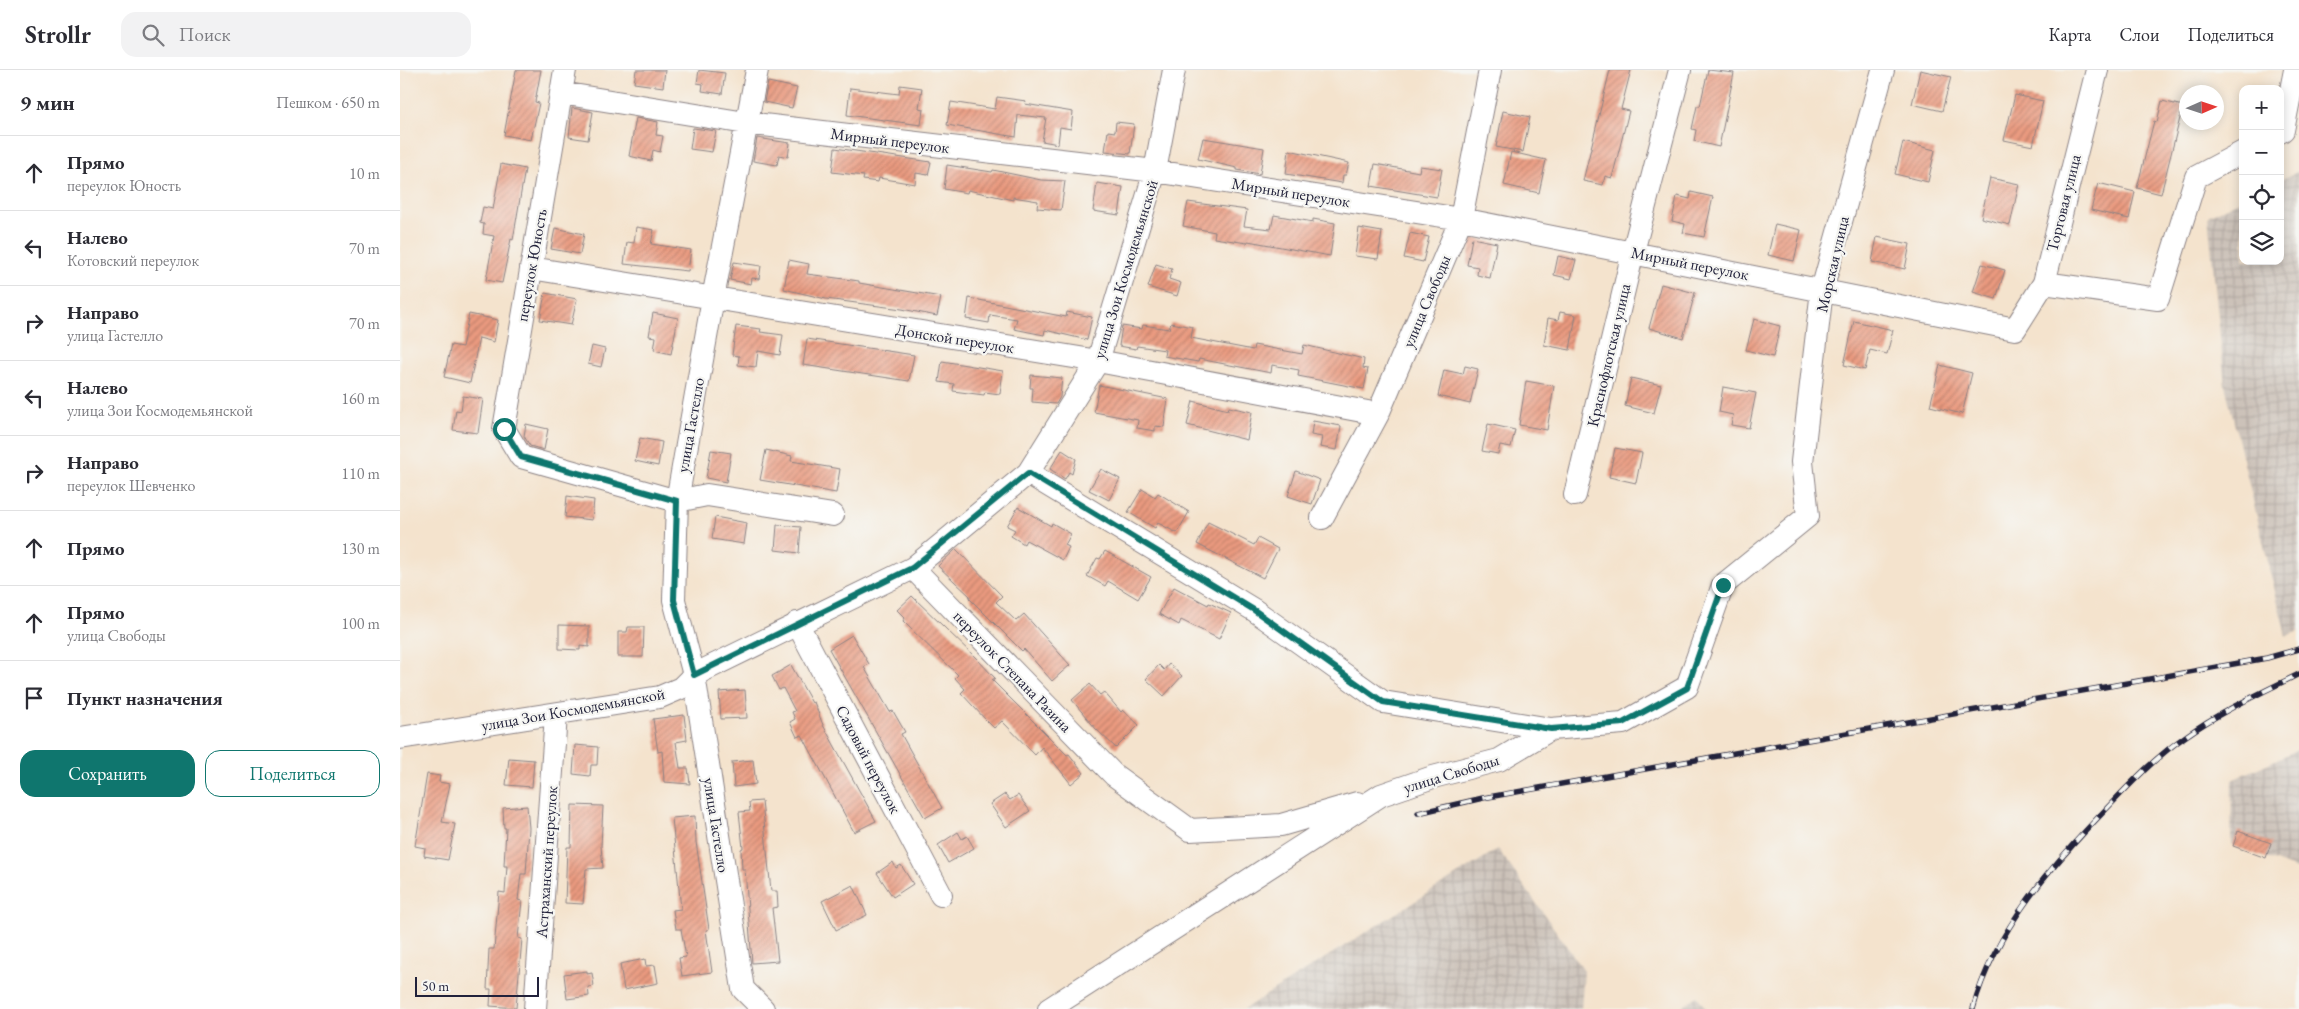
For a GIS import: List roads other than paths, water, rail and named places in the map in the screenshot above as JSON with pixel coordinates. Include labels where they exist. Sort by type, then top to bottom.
[{"type":"street","name":"переулок Юность","points":[[565,70],[504,429],[521,457],[677,501]]},
{"type":"street","name":"улица Гастелло","points":[[757,70],[713,298],[677,501],[674,600],[694,675],[743,989],[763,1009]]},
{"type":"street","name":"улица Зои Космодемьянской","points":[[400,738],[556,715],[660,697],[681,688],[694,675],[912,568],[1028,473],[1098,361],[1155,171],[1174,70]]},
{"type":"street","name":"улица Свободы","points":[[1322,518],[1378,414],[1461,219],[1490,70]]},
{"type":"street","name":"Краснофлотская улица","points":[[1575,495],[1633,252],[1680,70]]},
{"type":"street","name":"Морская улица","points":[[1802,462],[1822,290],[1883,70]]},
{"type":"street","name":"Торговая улица","points":[[2015,329],[2044,283],[2096,70]]},
{"type":"street","points":[[2283,130],[2295,70]]},
{"type":"street","name":"Мирный переулок","points":[[562,93],[746,123],[1155,171],[1461,219],[2015,329]]},
{"type":"street","points":[[2044,283],[2158,299],[2196,177],[2239,154]]},
{"type":"street","name":"Донской переулок","points":[[530,268],[1098,361],[1378,414]]},
{"type":"street","name":"улица Свободы","points":[[1049,1009],[1382,795],[1432,777],[1499,760],[1551,729],[1623,723],[1687,688],[1723,585],[1808,516],[1802,462]]},
{"type":"street","points":[[1028,473],[1254,610],[1383,702],[1551,729]]},
{"type":"street","points":[[677,501],[706,495],[833,515]]},
{"type":"street","name":"переулок Степана Разина","points":[[912,568],[1114,775],[1190,830],[1281,826],[1382,795]]},
{"type":"street","name":"Садовый переулок","points":[[797,623],[941,895]]},
{"type":"street","name":"Астраханский переулок","points":[[535,1009],[556,715]]},
{"type":"railway","points":[[1418,813],[1483,798],[2267,658],[2299,649]]},
{"type":"railway","points":[[1973,1009],[1983,979],[2011,924],[2048,873],[2120,795],[2166,751],[2199,727],[2241,703],[2299,674]]}]
